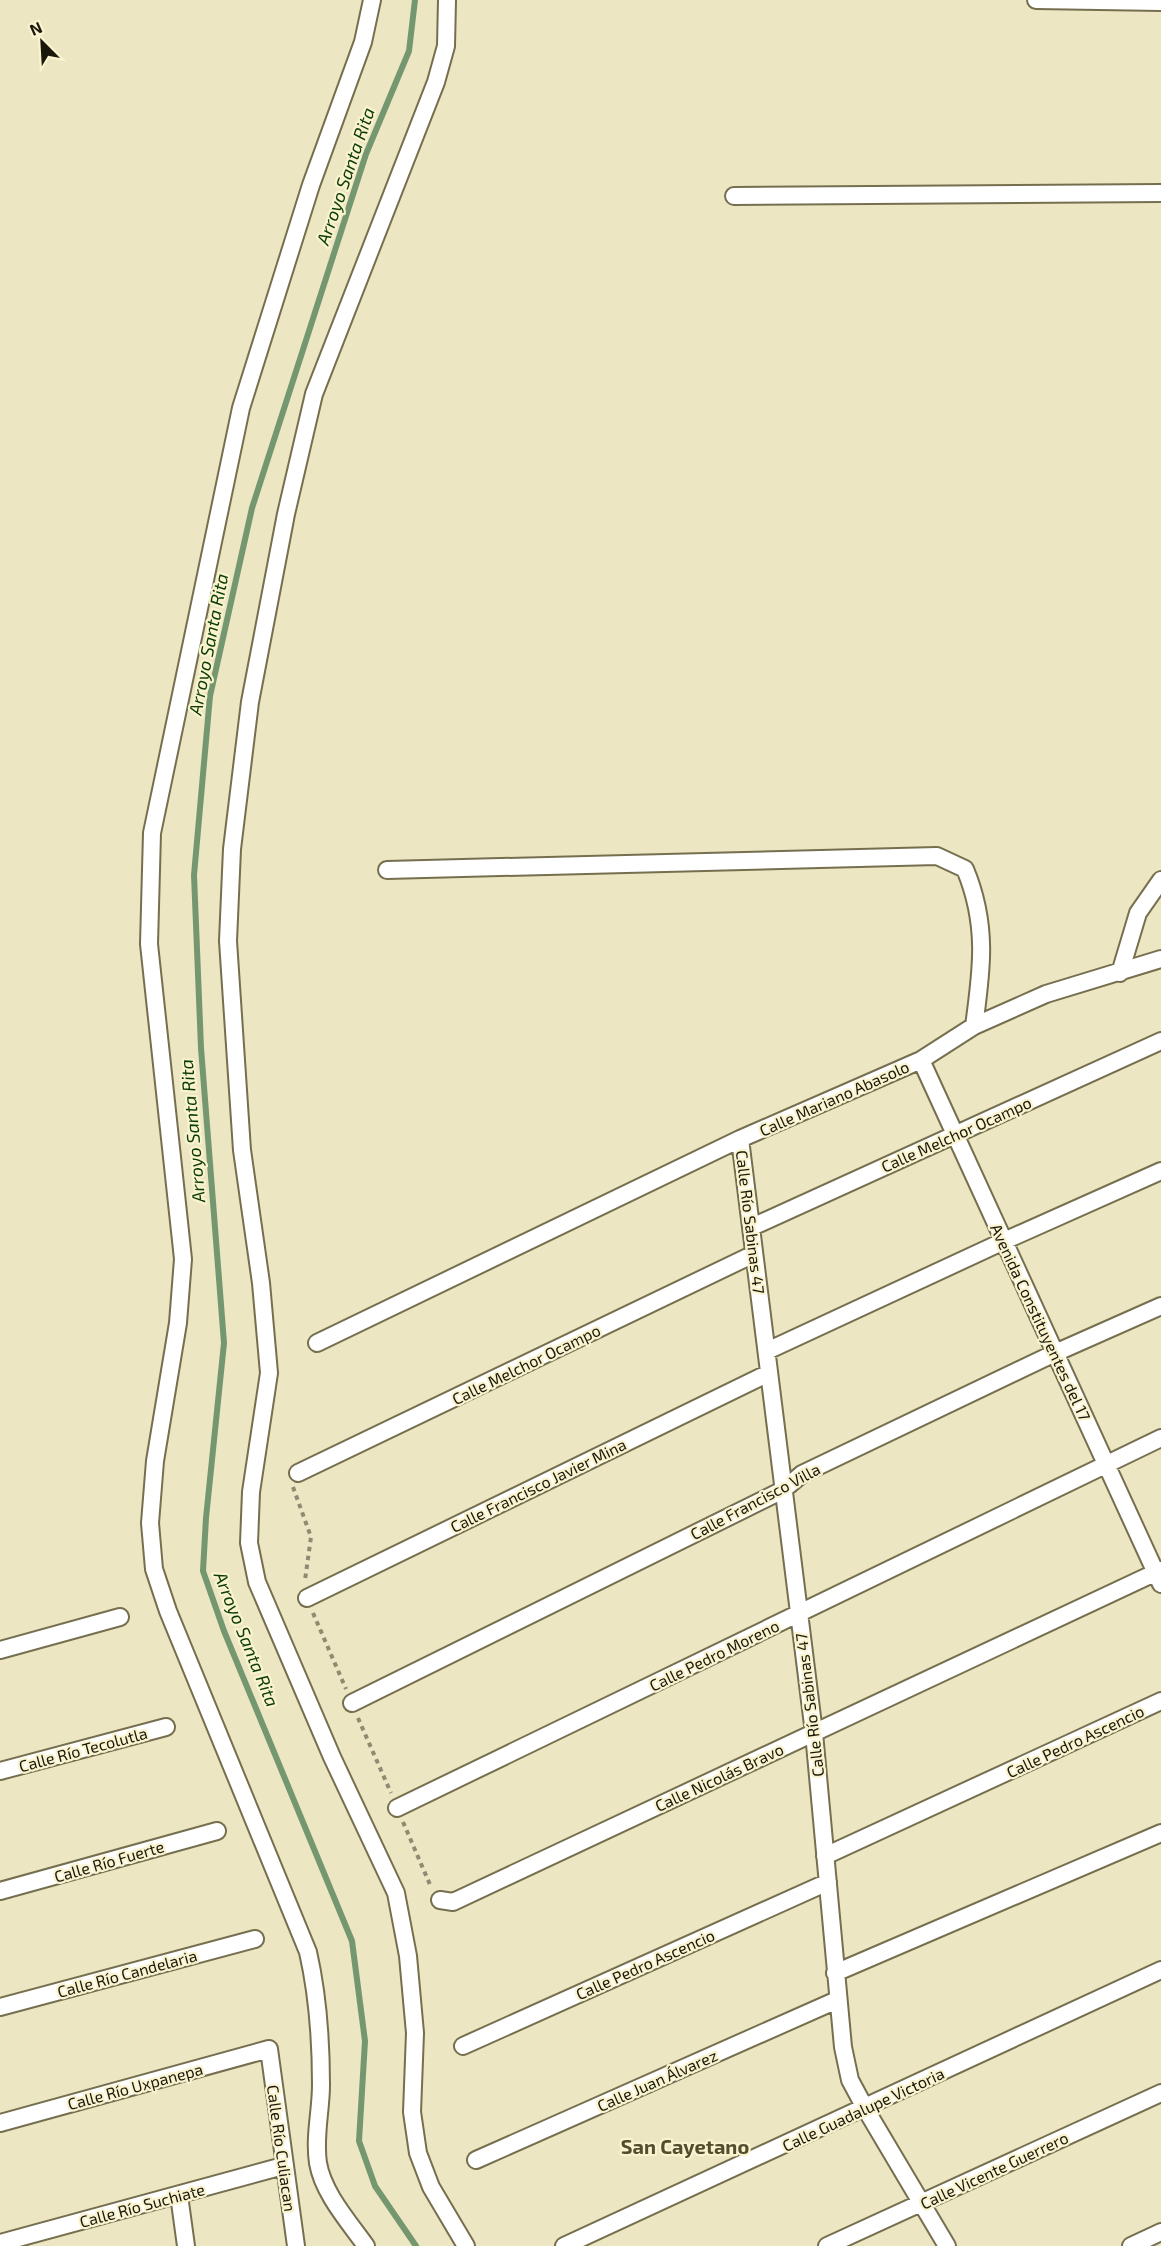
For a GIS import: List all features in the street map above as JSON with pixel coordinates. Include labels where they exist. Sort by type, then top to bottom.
[{"type":"street","points":[[366,2246],[335,2202],[318,2164],[317,2133],[321,2087],[318,2000],[308,1952],[168,1611],[154,1569],[150,1523],[155,1461],[178,1323],[183,1259],[149,944],[152,833],[241,408],[311,185],[363,42],[372,0]]},
{"type":"street","points":[[447,0],[446,46],[436,82],[314,394],[286,514],[250,702],[232,849],[228,941],[242,1150],[261,1283],[269,1373],[251,1492],[249,1543],[257,1582],[332,1757],[396,1893],[408,1956],[415,2033],[412,2112],[418,2153],[431,2187],[466,2246]]},
{"type":"street","points":[[1036,0],[1161,2]]},
{"type":"street","points":[[734,196],[1161,194]]},
{"type":"street","points":[[387,870],[937,856],[965,869],[977,899],[983,962],[974,1026]]},
{"type":"street","points":[[1120,973],[1138,913],[1161,880]]},
{"type":"street","name":"Calle Mariano Abasolo","points":[[317,1343],[740,1139],[921,1060],[974,1026],[1046,994],[1161,959]]},
{"type":"street","name":"Calle Melchor Ocampo","points":[[752,1227],[1161,1041]]},
{"type":"street","name":"Avenida Constituyentes del 17","points":[[921,1060],[1159,1576]]},
{"type":"street","name":"Calle Río Sabinas 47","points":[[740,1139],[814,1733],[837,2000],[850,2080],[947,2246]]},
{"type":"street","points":[[766,1352],[1161,1171]]},
{"type":"street","name":"Calle Melchor Ocampo","points":[[298,1473],[754,1254]]},
{"type":"street","name":"Calle Francisco Villa","points":[[352,1703],[783,1490],[802,1474],[1055,1353],[1161,1306]]},
{"type":"street","name":"Calle Francisco Javier Mina","points":[[307,1598],[769,1373]]},
{"type":"street","name":"Calle Pedro Moreno","points":[[397,1808],[1161,1438]]},
{"type":"street","name":"Calle Nicolás Bravo","points":[[440,1900],[453,1902],[814,1733],[1159,1576]]},
{"type":"street","points":[[0,1650],[120,1617]]},
{"type":"street","name":"Calle Pedro Ascencio","points":[[825,1856],[1161,1701]]},
{"type":"street","name":"Calle Río Tecolutla","points":[[0,1771],[166,1727]]},
{"type":"street","name":"Calle Río Fuerte","points":[[0,1891],[217,1831]]},
{"type":"street","points":[[835,1972],[1161,1833]]},
{"type":"street","name":"Calle Pedro Ascencio","points":[[463,2046],[828,1882]]},
{"type":"street","name":"Calle Río Candelaria","points":[[0,2007],[255,1939]]},
{"type":"street","name":"Calle Guadalupe Victoria","points":[[564,2246],[1161,1970]]},
{"type":"street","name":"Calle Juan Álvarez","points":[[476,2160],[837,2000]]},
{"type":"street","name":"Calle Río Uxpanepa","points":[[0,2123],[269,2049]]},
{"type":"street","name":"Calle Río Culiacan","points":[[269,2049],[283,2166],[296,2246]]},
{"type":"street","name":"Calle Vicente Guerrero","points":[[827,2246],[1161,2093]]},
{"type":"street","name":"Calle Río Suchiate","points":[[0,2243],[283,2166]]},
{"type":"street","points":[[179,2195],[186,2246]]},
{"type":"street","points":[[1131,2246],[1161,2232]]},
{"type":"waterway","name":"Arroyo Santa Rita","points":[[415,0],[409,51],[366,154],[252,508],[210,696],[194,875],[201,1048],[224,1343],[206,1518],[203,1571],[224,1631],[352,1941],[365,2041],[359,2141],[375,2186],[416,2246]]},
{"type":"district","name":"San Cayetano","points":[[685,2146]]}]
